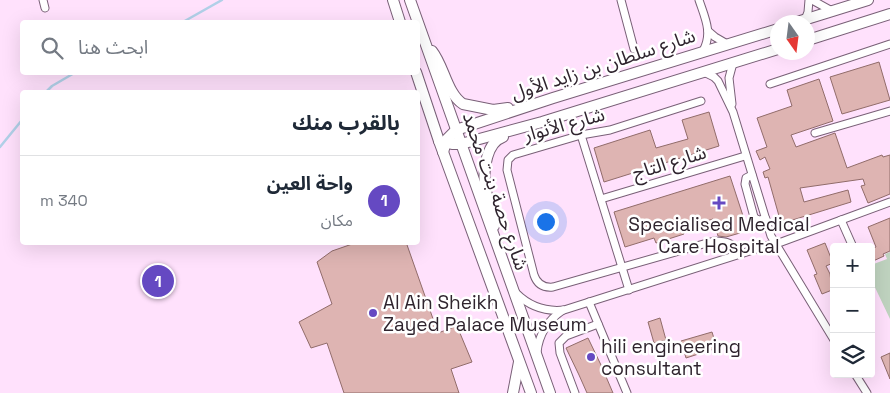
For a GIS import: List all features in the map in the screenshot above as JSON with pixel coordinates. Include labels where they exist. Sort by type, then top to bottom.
[{"type":"main road","points":[[393,0],[399,20]]},
{"type":"main road","name":"شارع حصة بنت محمد","points":[[410,0],[417,20]]},
{"type":"main road","points":[[815,17],[868,0]]},
{"type":"main road","points":[[815,38],[890,14]]},
{"type":"main road","name":"شارع حصة بنت محمد","points":[[420,29],[550,393]]},
{"type":"main road","name":"شارع سلطان بن زايد الأول","points":[[456,130],[552,98],[770,31]]},
{"type":"main road","points":[[425,44],[440,63],[454,98],[463,104],[499,110],[544,98],[552,98]]},
{"type":"main road","name":"شارع سلطان بن زايد الأول","points":[[442,145],[461,144],[542,122],[770,52]]},
{"type":"main road","name":"شارع حصة بنت محمد","points":[[417,75],[531,393]]},
{"type":"main road","points":[[493,234],[493,212],[485,183],[491,145],[498,139],[524,131],[542,122]]},
{"type":"main road","points":[[442,145],[456,130]]},
{"type":"main road","points":[[514,393],[519,360]]},
{"type":"street","points":[[621,0],[634,49]]},
{"type":"street","points":[[699,0],[708,30],[703,51]]},
{"type":"street","points":[[806,15],[811,0],[832,12]]},
{"type":"street","points":[[708,30],[719,40],[727,44]]},
{"type":"street","points":[[770,84],[890,44]]},
{"type":"street","points":[[732,112],[729,78],[733,63]]},
{"type":"street","points":[[704,72],[718,81],[732,112],[775,244],[830,333]]},
{"type":"street","name":"شارع الأنوار","points":[[701,101],[610,130],[581,135],[513,155],[506,163],[507,170],[534,275],[540,285],[544,287],[553,288],[621,266],[714,241],[730,242],[736,246],[740,254]]},
{"type":"street","points":[[815,133],[890,111]]},
{"type":"street","points":[[581,135],[628,290]]},
{"type":"street","name":"شارع التاج","points":[[601,199],[746,156]]},
{"type":"street","points":[[511,286],[516,293],[530,304],[546,310],[564,310],[775,244],[890,202]]},
{"type":"street","points":[[841,220],[851,243]]},
{"type":"street","points":[[589,302],[627,393]]},
{"type":"street","points":[[537,358],[538,343],[544,330],[553,318],[564,310]]},
{"type":"street","points":[[575,393],[560,353],[560,343],[566,336],[598,324]]},
{"type":"street","points":[[858,378],[867,393]]},
{"type":"green space","points":[[890,252],[890,319],[875,287],[875,264],[887,259],[885,254]]},
{"type":"building","points":[[879,62],[890,100],[842,114],[830,77]]},
{"type":"building","points":[[819,79],[833,121],[791,135],[796,147],[835,133],[847,168],[882,155],[883,157],[890,155],[890,194],[868,203],[861,186],[865,185],[863,179],[800,188],[804,202],[848,190],[851,202],[786,222],[779,216],[768,177],[765,178],[763,172],[770,169],[765,157],[760,160],[756,151],[767,147],[757,118],[792,106],[787,90]]},
{"type":"building","points":[[709,112],[719,146],[604,182],[594,148],[650,130],[656,148],[688,139],[682,120]]},
{"type":"building","points":[[730,176],[746,225],[740,233],[726,237],[718,236],[713,219],[682,229],[684,234],[656,243],[654,238],[625,247],[614,212]]},
{"type":"building","points":[[890,218],[890,251],[875,260],[876,247],[868,227]]},
{"type":"building","points":[[825,243],[830,256],[830,264],[826,266],[830,274],[830,291],[822,294],[814,275],[817,274],[807,250]]},
{"type":"building","name":"Al Ain Sheikh Zayed Palace Museum","points":[[349,245],[407,245],[438,333],[457,326],[472,362],[451,369],[459,393],[344,393],[327,343],[311,348],[299,322],[332,304],[317,262],[332,251]]},
{"type":"building","points":[[660,318],[666,340],[654,343],[648,322]]},
{"type":"building","points":[[712,332],[717,348],[686,358],[681,341]]},
{"type":"building","points":[[588,338],[613,393],[587,393],[566,348]]},
{"type":"building","points":[[890,353],[890,379],[881,357]]},
{"type":"waterway","points":[[187,20],[222,0]]},
{"type":"waterway","points":[[48,90],[71,75]]},
{"type":"waterway","points":[[0,147],[20,122]]},
{"type":"place","name":"Specialised Medical Care Hospital","points":[[719,203]]},
{"type":"place","name":"واحة العين","points":[[158,281]]},
{"type":"place","name":"Al Ain Sheikh Zayed Palace Museum","points":[[373,313]]},
{"type":"place","name":"hili engineering consultant","points":[[591,357]]}]
